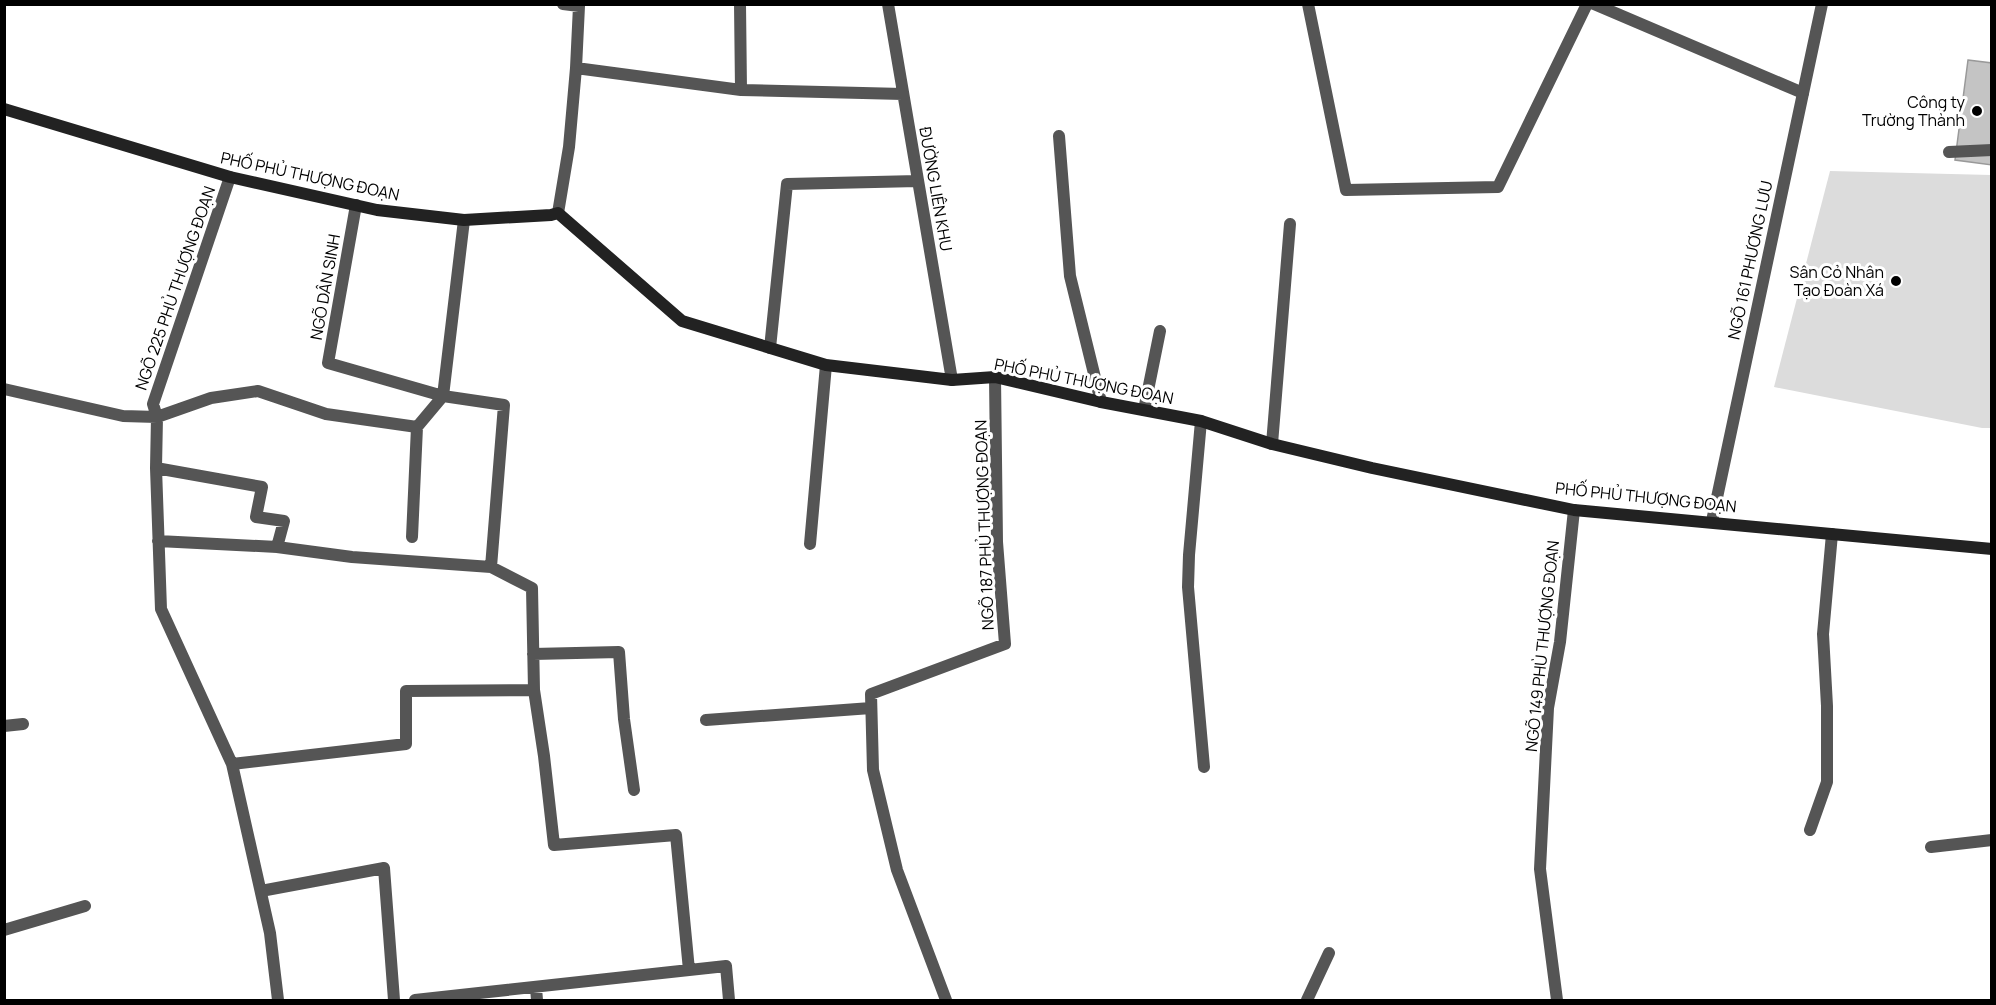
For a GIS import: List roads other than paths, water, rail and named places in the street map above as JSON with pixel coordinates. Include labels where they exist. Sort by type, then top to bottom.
[{"type":"main road","name":"PHỐ PHỦ THƯỢNG ĐOẠN","points":[[4,109],[230,177],[377,210],[464,220],[558,213],[682,321],[826,365],[952,380],[995,377],[1101,402],[1201,421],[1272,444],[1372,468],[1574,510],[1712,521],[1992,549]]},
{"type":"street","points":[[558,213],[569,147],[579,6],[563,4]]},
{"type":"street","points":[[740,4],[741,90]]},
{"type":"street","name":"ĐƯỜNG LIÊN KHU","points":[[888,4],[952,380]]},
{"type":"street","points":[[1308,4],[1346,190],[1498,187],[1587,4]]},
{"type":"street","points":[[1594,4],[1803,93]]},
{"type":"street","name":"NGÕ 161 PHƯƠNG LƯU","points":[[1712,521],[1822,4]]},
{"type":"street","points":[[576,68],[741,90],[903,93]]},
{"type":"street","points":[[1059,136],[1070,276],[1101,402]]},
{"type":"street","points":[[1949,152],[1992,150]]},
{"type":"street","name":"NGÕ 225 PHỦ THƯỢNG ĐOẠN","points":[[230,177],[153,404],[157,417],[156,468],[161,609],[232,764],[270,933],[278,1000]]},
{"type":"street","points":[[770,348],[787,184],[918,181]]},
{"type":"street","name":"NGÕ DÂN SINH","points":[[356,205],[328,363],[442,396]]},
{"type":"street","points":[[412,537],[417,427],[442,396],[464,220]]},
{"type":"street","points":[[1272,444],[1290,224]]},
{"type":"street","points":[[1144,410],[1160,331]]},
{"type":"street","points":[[810,544],[826,365]]},
{"type":"street","name":"NGÕ 187 PHỦ THƯỢNG ĐOẠN","points":[[872,708],[871,694],[1005,644],[997,542],[995,377]]},
{"type":"street","points":[[4,389],[123,416],[157,417],[211,398],[258,391],[326,414],[417,427]]},
{"type":"street","points":[[442,396],[504,405],[491,567]]},
{"type":"street","points":[[1201,421],[1188,587],[1204,766]]},
{"type":"street","points":[[156,468],[262,487],[256,517],[284,521],[277,547]]},
{"type":"street","name":"NGÕ 149 PHÙ THƯỢNG ĐOẠN","points":[[1557,1000],[1540,869],[1548,708],[1560,642],[1574,510]]},
{"type":"street","points":[[1810,830],[1827,782],[1823,634],[1832,534]]},
{"type":"street","points":[[158,541],[277,547],[352,557],[491,567],[532,588],[534,690],[554,845],[676,835],[690,970]]},
{"type":"street","points":[[533,654],[619,652],[624,719],[634,790]]},
{"type":"street","points":[[232,764],[406,744],[406,691],[534,690]]},
{"type":"street","points":[[706,720],[872,708],[873,771],[897,870],[946,1000]]},
{"type":"street","points":[[4,726],[23,724]]},
{"type":"street","points":[[1931,847],[1992,840]]},
{"type":"street","points":[[261,891],[384,868],[394,1000]]},
{"type":"street","points":[[4,930],[85,906]]},
{"type":"street","points":[[1307,1000],[1329,953]]},
{"type":"street","points":[[415,1000],[536,994],[726,966],[729,1000]]},
{"type":"place","name":"Công ty Trường Thành","points":[[1977,111]]},
{"type":"place","name":"Sân Cỏ Nhân Tạo Đoàn Xá","points":[[1896,281]]}]
